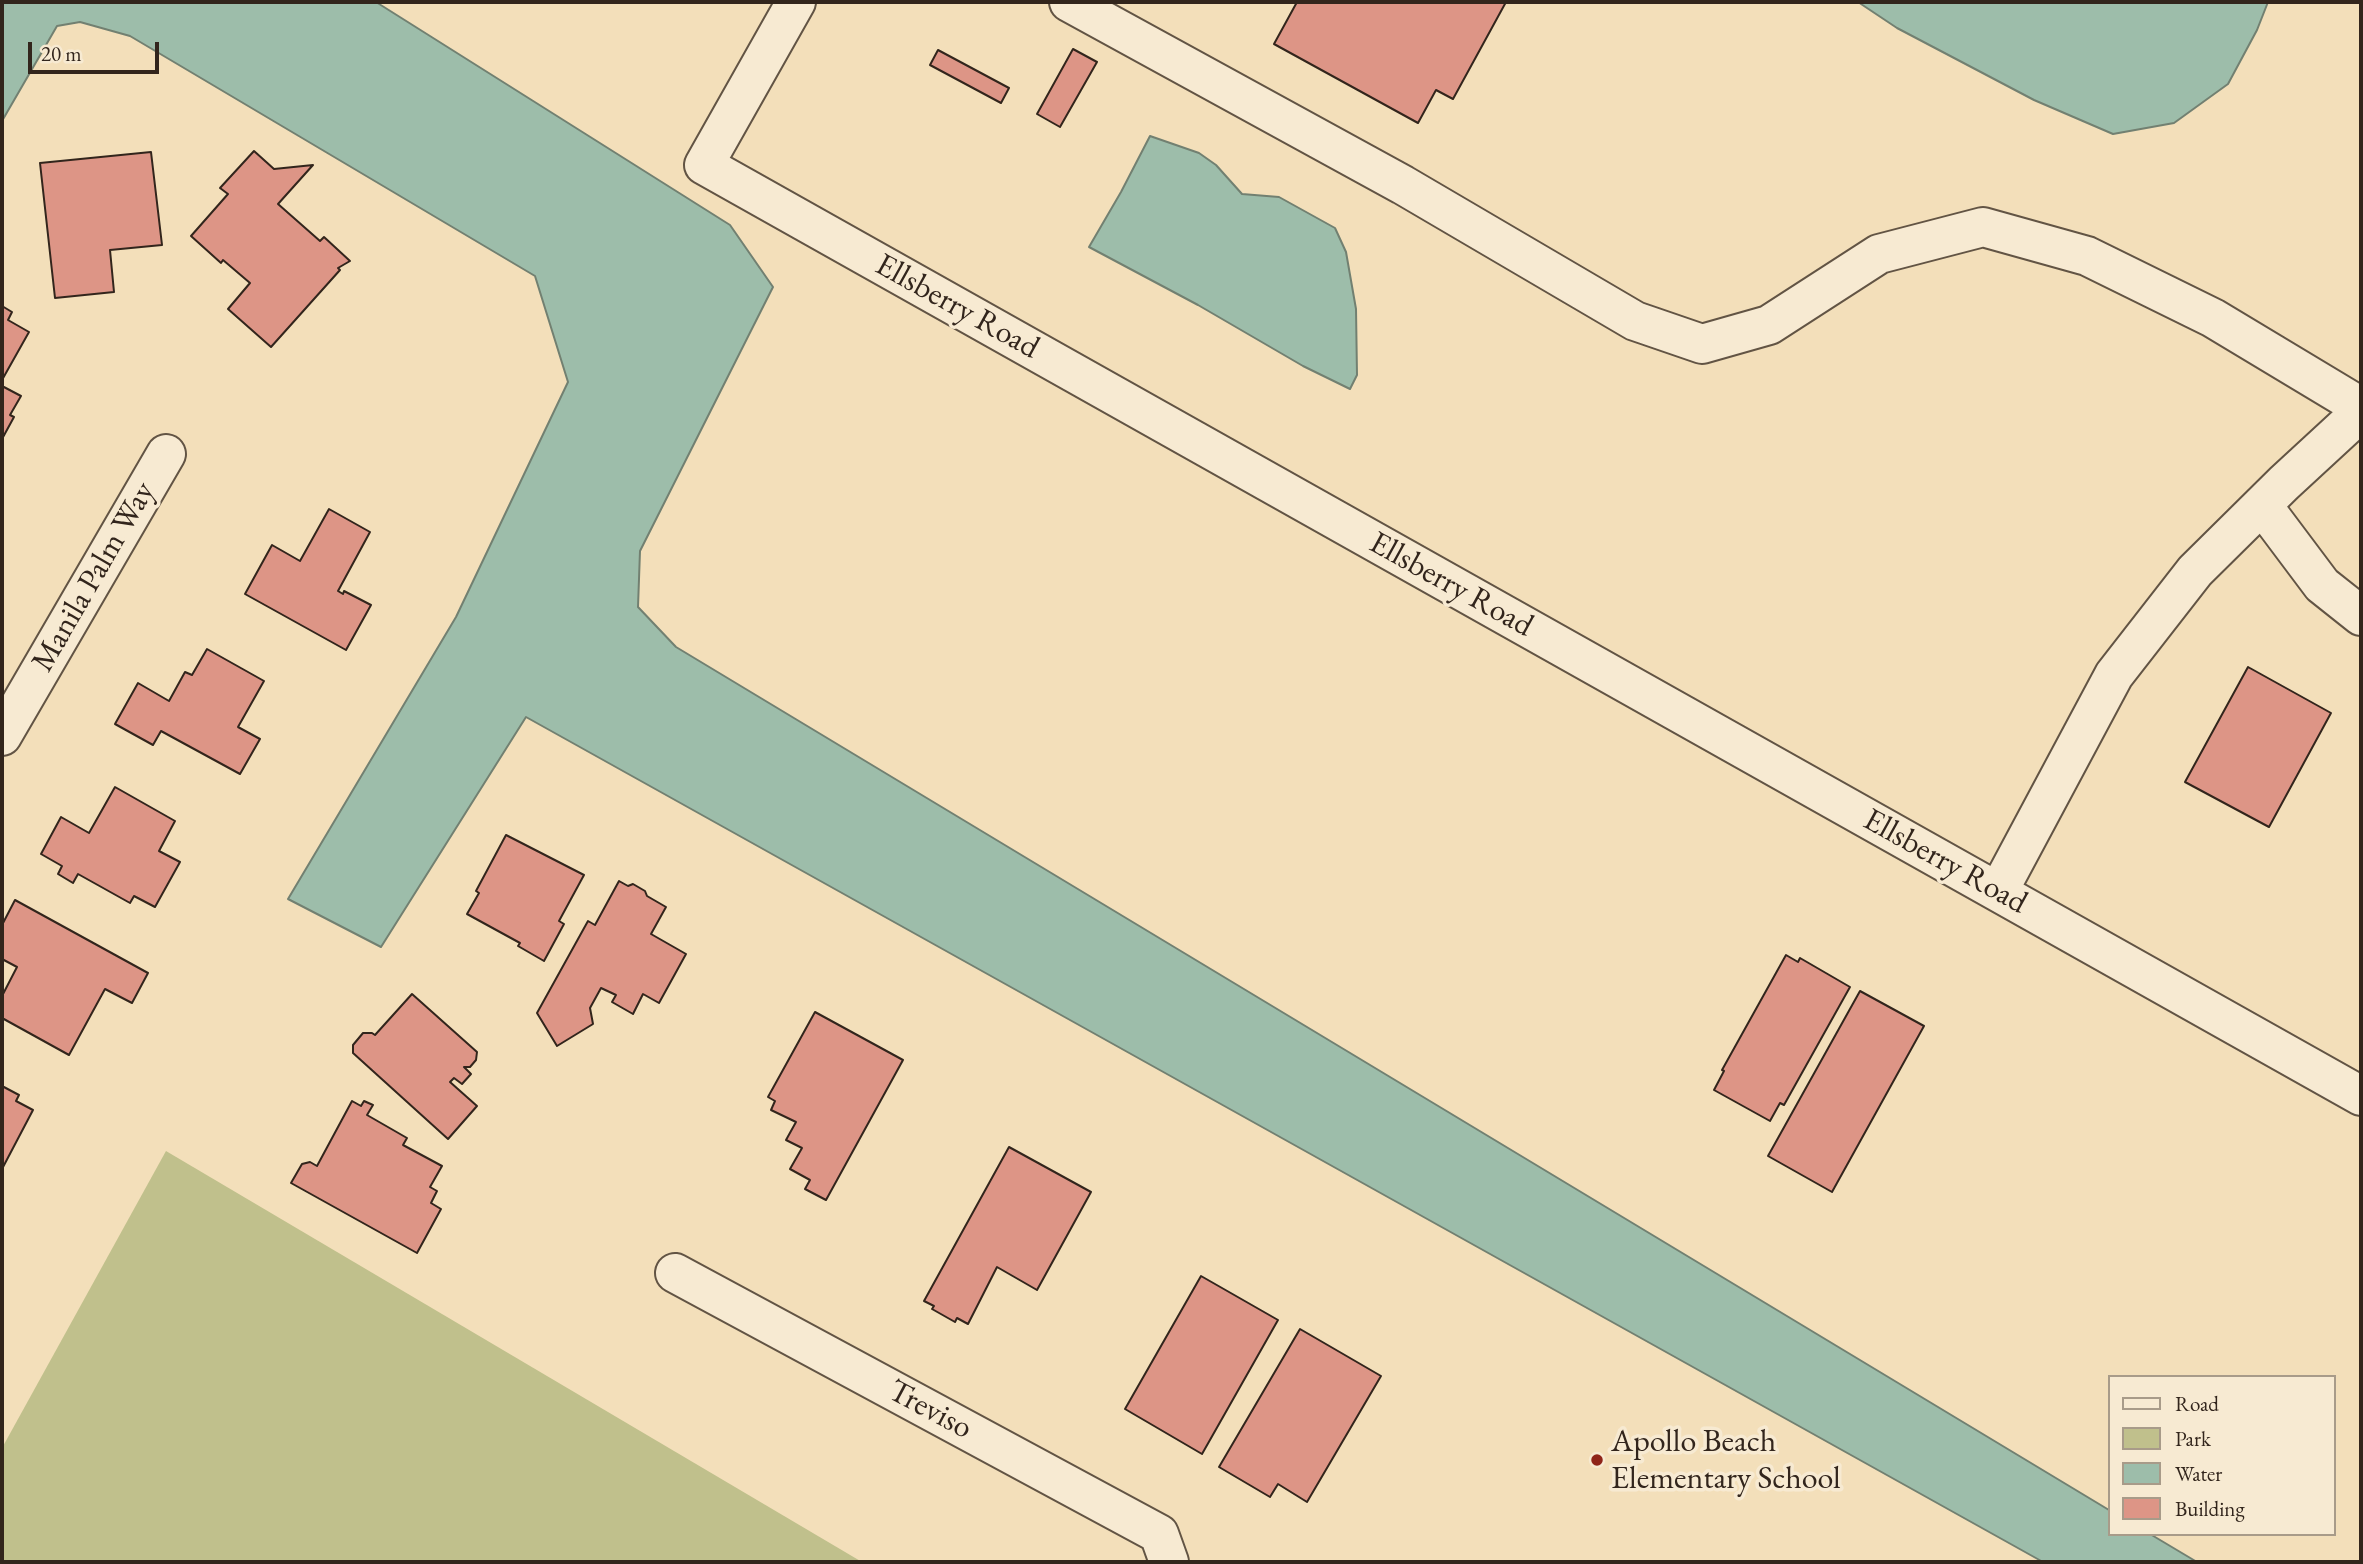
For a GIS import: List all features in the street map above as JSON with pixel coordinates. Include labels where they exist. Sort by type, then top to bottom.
[{"type":"street","name":"Ellsberry Road","points":[[796,2],[704,165],[2361,1096]]},
{"type":"street","points":[[1069,2],[1403,185],[1635,321],[1702,344],[1769,325],[1879,254],[1983,227],[2087,256],[2213,318],[2361,407]]},
{"type":"street","points":[[1998,892],[2114,674],[2195,571],[2361,412]]},
{"type":"street","name":"Manila Palm Way","points":[[2,736],[166,454]]},
{"type":"street","points":[[2262,505],[2322,585],[2361,616]]},
{"type":"street","name":"Treviso","points":[[675,1273],[1159,1534],[1169,1562]]},
{"type":"green space","points":[[166,1151],[862,1562],[2,1562],[2,1448]]},
{"type":"water","points":[[2,2],[376,2],[730,225],[773,287],[640,551],[638,607],[676,647],[2108,1509],[2108,1536],[2153,1536],[2197,1562],[2043,1562],[526,717],[381,947],[288,899],[456,617],[568,382],[535,276],[130,36],[80,22],[57,26],[2,121]]},
{"type":"water","points":[[1858,2],[2268,2],[2257,30],[2228,84],[2174,123],[2113,134],[2034,100],[1897,28]]},
{"type":"water","points":[[1150,136],[1199,153],[1216,165],[1242,194],[1279,197],[1335,228],[1346,252],[1356,309],[1357,375],[1350,389],[1303,366],[1198,305],[1089,247]]},
{"type":"building","points":[[1297,2],[1506,2],[1453,99],[1436,90],[1418,123],[1274,44]]},
{"type":"building","points":[[1073,49],[1097,62],[1060,127],[1037,114]]},
{"type":"building","points":[[938,50],[1009,88],[1001,103],[930,65]]},
{"type":"building","points":[[254,151],[274,169],[313,165],[278,204],[320,241],[324,237],[350,261],[338,268],[340,270],[271,347],[228,309],[250,283],[223,260],[221,263],[191,236],[228,194],[220,188]]},
{"type":"building","points":[[151,152],[162,245],[110,250],[114,292],[55,298],[40,163]]},
{"type":"building","points":[[2,306],[12,312],[8,320],[29,332],[2,380]]},
{"type":"building","points":[[2,386],[21,396],[10,415],[14,417],[2,439]]},
{"type":"building","points":[[329,509],[370,532],[338,591],[343,594],[344,591],[371,605],[346,650],[245,594],[272,545],[300,561]]},
{"type":"building","points":[[207,649],[264,681],[238,727],[260,739],[240,774],[161,731],[153,745],[115,724],[138,683],[169,701],[185,672],[192,675]]},
{"type":"building","points":[[2248,667],[2331,713],[2269,827],[2185,782]]},
{"type":"building","points":[[115,787],[175,821],[159,851],[180,862],[155,907],[134,896],[130,903],[78,874],[73,883],[58,874],[62,866],[41,854],[61,817],[89,833]]},
{"type":"building","points":[[506,835],[584,875],[559,921],[564,924],[544,961],[518,946],[520,943],[467,914],[479,893],[476,891]]},
{"type":"building","points":[[619,881],[628,886],[633,884],[666,907],[651,934],[686,954],[659,1003],[643,994],[633,1014],[612,1002],[616,995],[601,988],[590,1008],[593,1024],[557,1046],[537,1013],[588,921],[595,925]]},
{"type":"building","points":[[15,900],[148,973],[132,1003],[105,989],[69,1055],[2,1018],[2,996],[17,967],[2,959],[2,925]]},
{"type":"building","points":[[1786,955],[1798,962],[1800,958],[1850,987],[1784,1105],[1780,1103],[1770,1121],[1714,1090],[1724,1071],[1722,1070]]},
{"type":"building","points":[[1860,991],[1924,1026],[1832,1192],[1768,1156]]},
{"type":"building","points":[[412,994],[477,1052],[476,1060],[470,1067],[464,1067],[471,1074],[462,1084],[454,1078],[450,1082],[477,1106],[448,1139],[353,1053],[353,1045],[363,1033],[375,1035]]},
{"type":"building","points":[[815,1012],[903,1060],[826,1200],[805,1189],[810,1180],[790,1169],[802,1148],[786,1140],[796,1122],[771,1110],[775,1101],[768,1097]]},
{"type":"building","points":[[2,1086],[19,1095],[16,1101],[33,1110],[2,1169]]},
{"type":"building","points":[[352,1101],[361,1106],[364,1101],[373,1105],[367,1115],[407,1138],[403,1145],[442,1166],[430,1187],[437,1191],[431,1203],[441,1209],[417,1253],[291,1183],[302,1164],[310,1162],[317,1166]]},
{"type":"building","points":[[1009,1147],[1091,1192],[1037,1290],[997,1267],[968,1324],[957,1318],[955,1322],[932,1309],[934,1306],[924,1301]]},
{"type":"building","points":[[1201,1276],[1278,1320],[1202,1454],[1125,1409]]},
{"type":"building","points":[[1300,1329],[1381,1376],[1307,1502],[1278,1484],[1270,1497],[1219,1467]]},
{"type":"place","name":"Apollo Beach Elementary School","points":[[1597,1460]]}]
